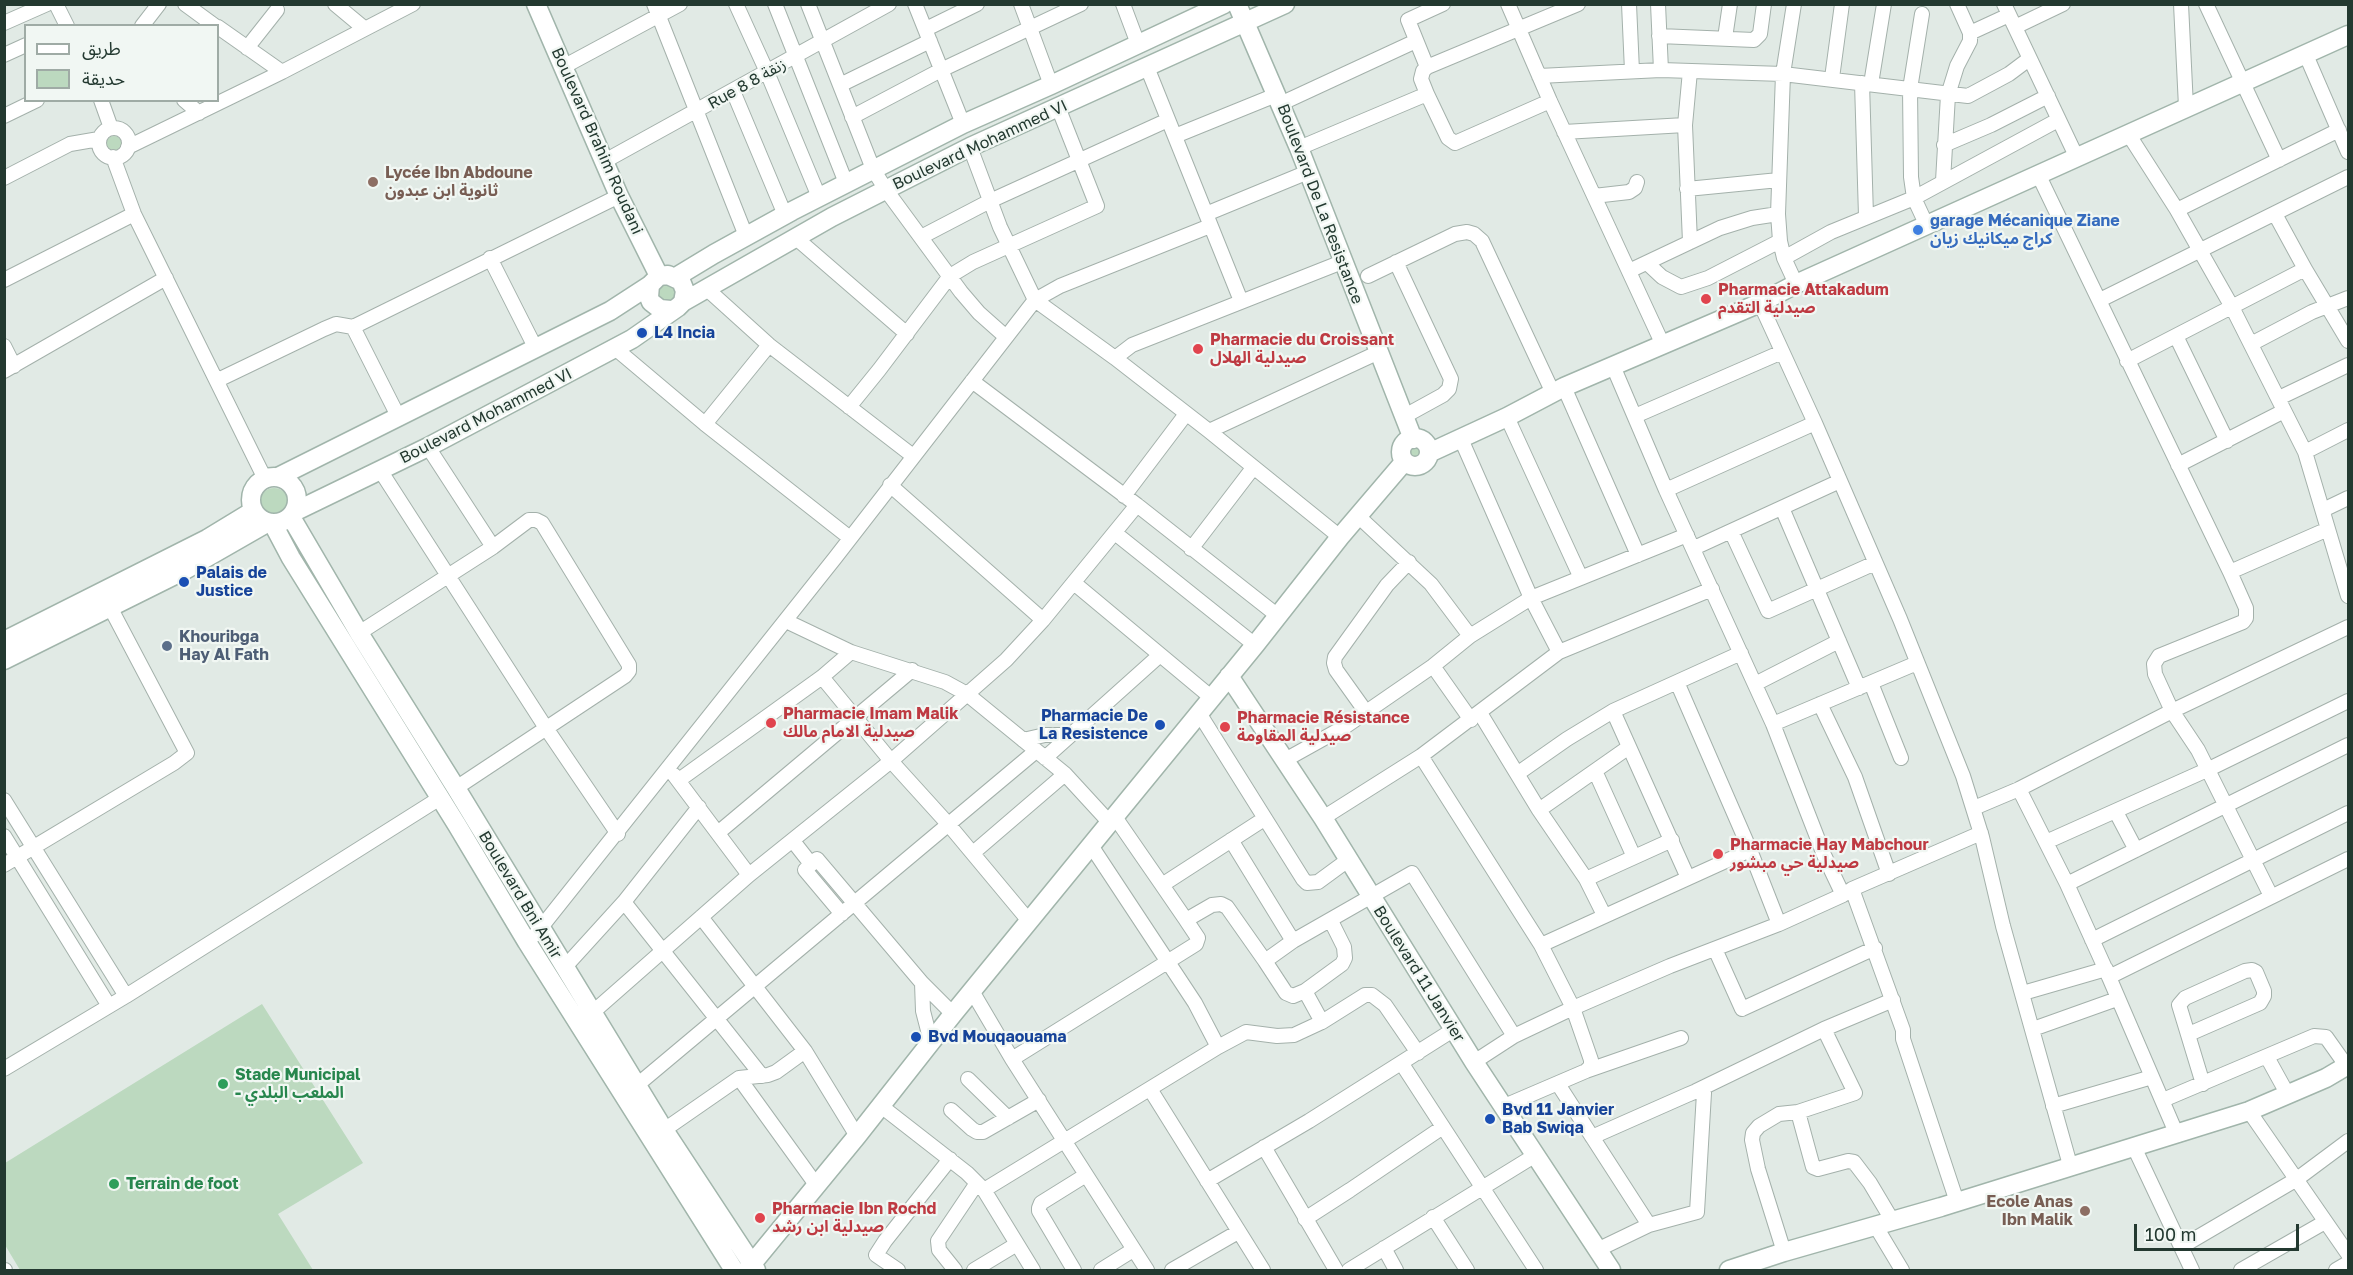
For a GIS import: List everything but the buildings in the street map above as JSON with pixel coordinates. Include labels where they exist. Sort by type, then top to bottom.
[{"type":"main road","name":"Boulevard Brahim Roudani","points":[[536,4],[603,162],[662,280]]},
{"type":"main road","name":"Boulevard Mohammed VI","points":[[272,478],[399,417],[535,346],[610,311],[662,280],[963,124],[1224,4]]},
{"type":"main road","name":"Boulevard De La Resistance","points":[[1237,4],[1299,148],[1377,353],[1413,439]]},
{"type":"main road","name":"Boulevard Mohammed VI","points":[[4,660],[185,570],[276,517],[428,447],[616,349],[677,306],[736,270],[886,190],[970,147],[1285,4]]},
{"type":"main road","points":[[1429,453],[1424,442],[1413,439],[1404,443],[1402,458],[1404,462],[1413,466],[1422,465],[1429,453],[1507,417],[1558,390],[1760,303],[1796,284],[2349,35]]},
{"type":"main road","points":[[662,280],[681,281],[685,291],[677,306],[660,309],[651,302],[649,297],[662,280]]},
{"type":"main road","points":[[752,1269],[953,1014],[1092,847],[1340,537],[1404,462]]},
{"type":"main road","points":[[272,478],[284,479],[294,488],[297,500],[276,517],[251,502],[252,492],[257,484],[272,478]]},
{"type":"main road","name":"Boulevard Mohammed VI","points":[[4,641],[207,539],[276,517]]},
{"type":"main road","name":"Boulevard Bni Amir","points":[[276,517],[359,633],[456,788],[663,1130],[752,1269]]},
{"type":"main road","name":"Boulevard Bni Amir","points":[[276,517],[291,558],[527,942],[734,1270]]},
{"type":"main road","name":"Boulevard 11 Janvier","points":[[1229,676],[1323,818],[1502,1107],[1611,1270]]},
{"type":"main road","points":[[1729,1270],[2249,1112],[2348,1066]]},
{"type":"street","points":[[6,18],[47,4]]},
{"type":"street","points":[[56,4],[65,24]]},
{"type":"street","points":[[144,24],[159,4]]},
{"type":"street","points":[[185,4],[213,24]]},
{"type":"street","points":[[335,4],[365,29]]},
{"type":"street","points":[[128,147],[125,133],[118,128],[111,128],[99,139],[101,151],[113,157],[119,156],[128,147],[282,72],[413,4]]},
{"type":"street","points":[[563,67],[656,10],[680,4]]},
{"type":"street","points":[[736,4],[819,197]]},
{"type":"street","points":[[774,4],[846,183]]},
{"type":"street","points":[[808,4],[873,169],[970,303],[1006,336]]},
{"type":"street","name":"Rue 8 8 زنقة","points":[[603,162],[889,4]]},
{"type":"street","points":[[915,4],[963,124]]},
{"type":"street","points":[[840,85],[977,4]]},
{"type":"street","points":[[1021,4],[1051,85]]},
{"type":"street","points":[[852,117],[942,70],[1081,4]]},
{"type":"street","points":[[1123,4],[1138,44]]},
{"type":"street","points":[[1427,67],[1408,20],[1443,4]]},
{"type":"street","points":[[1508,4],[1564,132],[1663,345]]},
{"type":"street","points":[[1550,101],[1455,143],[1444,131],[1421,80],[1421,75],[1427,67],[1578,4]]},
{"type":"street","points":[[1629,4],[1632,71]]},
{"type":"street","points":[[1658,4],[1661,70]]},
{"type":"street","points":[[1725,38],[1730,4]]},
{"type":"street","points":[[1659,36],[1754,40],[1758,38],[1764,4]]},
{"type":"street","points":[[1794,4],[1783,74],[1778,214],[1784,258],[1796,284]]},
{"type":"street","points":[[1833,78],[1842,4]]},
{"type":"street","points":[[1866,216],[1867,83],[1884,4]]},
{"type":"street","points":[[1943,181],[1948,95],[1957,66],[1970,41],[1970,33],[1957,4]]},
{"type":"street","points":[[2181,4],[2186,107]]},
{"type":"street","points":[[2206,4],[2245,83],[2279,160]]},
{"type":"street","points":[[1970,33],[2010,16],[2062,5]]},
{"type":"street","points":[[247,48],[277,10]]},
{"type":"street","points":[[656,10],[746,236]]},
{"type":"street","points":[[1922,14],[1910,88],[1911,177],[1914,198],[1927,226]]},
{"type":"street","points":[[2010,16],[2077,158]]},
{"type":"street","points":[[219,28],[282,72]]},
{"type":"street","points":[[1175,136],[1278,99],[1416,41]]},
{"type":"street","points":[[4,56],[24,46]]},
{"type":"street","points":[[2306,55],[2349,152]]},
{"type":"street","points":[[1539,76],[1661,70],[1783,74],[1833,78],[1968,96],[2009,74],[2029,59]]},
{"type":"street","points":[[1147,67],[1241,301]]},
{"type":"street","points":[[1690,71],[1685,126],[1690,243]]},
{"type":"street","points":[[733,91],[785,215]]},
{"type":"street","points":[[1299,148],[1427,94]]},
{"type":"street","points":[[1944,145],[1991,125],[2048,96]]},
{"type":"street","points":[[4,116],[32,102]]},
{"type":"street","points":[[102,102],[111,128]]},
{"type":"street","points":[[186,102],[199,113]]},
{"type":"street","points":[[849,406],[950,276],[1097,206],[1058,108]]},
{"type":"street","points":[[921,237],[990,201],[1168,120]]},
{"type":"street","points":[[1784,258],[1831,232],[1914,198],[2058,120]]},
{"type":"street","points":[[1564,132],[1685,126]]},
{"type":"street","points":[[2177,210],[2339,130]]},
{"type":"street","points":[[2129,135],[2177,210],[2198,251],[2232,307],[2305,452],[2328,529],[2344,566],[2349,597]]},
{"type":"street","points":[[4,178],[70,144],[99,139]]},
{"type":"street","points":[[970,147],[1009,246],[1035,300],[1209,431],[1340,537]]},
{"type":"street","points":[[113,157],[134,214],[218,380],[272,478]]},
{"type":"street","points":[[527,942],[541,930],[618,834],[1035,300],[1060,286],[1208,220],[1308,172]]},
{"type":"street","points":[[2038,176],[2100,300],[2248,612],[2243,622],[2165,653],[2159,656],[2154,663],[2155,674],[2172,711],[2188,732],[2209,769],[2271,896]]},
{"type":"street","points":[[2100,300],[2349,177]]},
{"type":"street","points":[[1687,189],[1779,180]]},
{"type":"street","points":[[1594,196],[1629,192],[1635,188],[1637,182]]},
{"type":"street","points":[[218,380],[336,324],[353,327],[619,196]]},
{"type":"street","points":[[4,280],[134,214]]},
{"type":"street","points":[[1629,271],[1720,228],[1752,218],[1778,214]]},
{"type":"street","points":[[2275,214],[2349,341]]},
{"type":"street","points":[[1368,276],[1455,234],[1467,232],[1474,234],[1482,241],[1638,555]]},
{"type":"street","points":[[796,238],[907,334]]},
{"type":"street","points":[[1647,263],[1662,277],[1681,287],[1707,278],[1780,241]]},
{"type":"street","points":[[490,258],[535,346]]},
{"type":"street","points":[[1115,358],[1132,345],[1342,262]]},
{"type":"street","points":[[1396,262],[1451,380],[1449,389],[1443,394],[1403,417]]},
{"type":"street","points":[[2127,361],[2305,269]]},
{"type":"street","points":[[4,346],[9,368],[166,278]]},
{"type":"street","points":[[707,289],[769,345],[913,456]]},
{"type":"street","points":[[2251,344],[2349,298]]},
{"type":"street","points":[[1760,303],[1815,423],[1952,745],[1974,808],[2003,926],[2070,1165]]},
{"type":"street","points":[[353,327],[399,417]]},
{"type":"street","points":[[2176,336],[2227,441]]},
{"type":"street","points":[[705,424],[769,345]]},
{"type":"street","points":[[616,349],[705,424],[850,538]]},
{"type":"street","points":[[1635,416],[1782,352]]},
{"type":"street","points":[[1209,431],[1377,353]]},
{"type":"street","points":[[2279,398],[2349,365]]},
{"type":"street","points":[[1613,366],[1666,490],[1773,724],[1824,855],[1848,892],[1875,948],[1957,1202]]},
{"type":"street","points":[[972,381],[1137,505],[1278,616]]},
{"type":"street","points":[[2178,465],[2284,411]]},
{"type":"street","points":[[1124,496],[1186,414]]},
{"type":"street","points":[[1507,417],[1581,578]]},
{"type":"street","points":[[1666,490],[1815,423]]},
{"type":"street","points":[[2305,452],[2349,430]]},
{"type":"street","points":[[1461,439],[1531,598],[1559,652]]},
{"type":"street","points":[[428,447],[493,547]]},
{"type":"street","points":[[1191,549],[1253,468]]},
{"type":"street","points":[[380,470],[447,577],[618,834]]},
{"type":"street","points":[[1694,548],[1840,481]]},
{"type":"street","points":[[890,485],[1043,620]]},
{"type":"street","points":[[2323,510],[2349,498]]},
{"type":"street","points":[[592,1013],[749,875],[891,761],[1006,660],[1043,620],[1137,505]]},
{"type":"street","points":[[1782,508],[1839,641],[1865,685],[1901,758]]},
{"type":"street","points":[[1358,516],[1431,584],[1470,636]]},
{"type":"street","points":[[359,633],[493,547],[529,520],[542,523],[629,665],[629,670],[625,676],[456,788]]},
{"type":"street","points":[[2230,572],[2328,529]]},
{"type":"street","points":[[1731,531],[1768,611],[1875,563]]},
{"type":"street","points":[[1115,533],[1255,645]]},
{"type":"street","points":[[1285,760],[1346,726],[1433,666],[1470,636],[1531,598],[1687,535]]},
{"type":"street","points":[[1366,712],[1336,670],[1335,657],[1391,580],[1409,562]]},
{"type":"street","points":[[1074,583],[1212,698]]},
{"type":"street","points":[[1323,818],[1421,756],[1476,717],[1559,652],[1712,589]]},
{"type":"street","points":[[4,865],[174,763],[186,753],[110,607]]},
{"type":"street","points":[[786,621],[851,652],[912,670],[945,682],[967,694],[1065,774],[1113,820],[1162,885],[1198,941],[1169,962],[1012,1059]]},
{"type":"street","points":[[1974,808],[2019,789],[2172,711],[2349,627]]},
{"type":"street","points":[[1755,684],[1839,641]]},
{"type":"street","points":[[679,780],[822,677],[851,652]]},
{"type":"street","points":[[1517,774],[1567,739],[1613,711],[1741,654]]},
{"type":"street","points":[[636,1086],[949,825],[1070,735],[1160,656]]},
{"type":"street","points":[[1773,724],[1917,663]]},
{"type":"street","points":[[1433,666],[1476,717],[1517,774],[1586,879],[1604,915]]},
{"type":"street","points":[[719,832],[912,670]]},
{"type":"street","points":[[822,677],[1029,921]]},
{"type":"street","points":[[1677,682],[1750,850],[1779,924]]},
{"type":"street","points":[[2046,842],[2209,769],[2349,701]]},
{"type":"street","points":[[1820,704],[1855,777],[1889,874]]},
{"type":"street","points":[[1613,711],[1688,878]]},
{"type":"street","points":[[1199,713],[1302,879],[1307,883],[1318,882],[1348,860]]},
{"type":"street","points":[[1023,740],[1045,735],[1070,735]]},
{"type":"street","points":[[2067,884],[2349,746]]},
{"type":"street","points":[[1539,810],[1629,747]]},
{"type":"street","points":[[1421,756],[1541,945],[1573,1008],[1591,1060],[1591,1066],[1586,1071]]},
{"type":"street","points":[[669,769],[719,832],[749,875]]},
{"type":"street","points":[[1594,771],[1634,857]]},
{"type":"street","points":[[973,853],[1065,774]]},
{"type":"street","points":[[2019,789],[2067,884],[2177,1135]]},
{"type":"street","points":[[4,1069],[126,996],[440,798]]},
{"type":"street","points":[[4,800],[126,996]]},
{"type":"street","points":[[564,968],[624,902],[699,807]]},
{"type":"street","points":[[2116,812],[2136,850]]},
{"type":"street","points":[[2092,940],[2349,813]]},
{"type":"street","points":[[1162,885],[1264,819]]},
{"type":"street","points":[[1474,1062],[1514,1036],[1573,1008],[1779,924],[1981,833]]},
{"type":"street","points":[[4,836],[109,1006]]},
{"type":"street","points":[[1231,840],[1293,941]]},
{"type":"street","points":[[1586,879],[1672,840]]},
{"type":"street","points":[[793,841],[811,864]]},
{"type":"street","points":[[1092,847],[1195,1003],[1218,1047]]},
{"type":"street","points":[[1541,945],[1750,850]]},
{"type":"street","points":[[2023,993],[2107,973],[2349,859]]},
{"type":"street","points":[[842,914],[805,870],[817,860],[922,982],[953,1014]]},
{"type":"street","points":[[1265,961],[1293,941],[1413,873],[1514,1036]]},
{"type":"street","points":[[624,902],[762,1076]]},
{"type":"street","points":[[1186,920],[1212,905],[1221,904],[1227,907],[1286,993],[1293,996],[1305,991],[1342,964],[1345,958],[1344,947],[1331,921]]},
{"type":"street","points":[[57,921],[73,912]]},
{"type":"street","points":[[701,917],[805,1051],[857,1136]]},
{"type":"street","points":[[1715,949],[1742,1009],[1875,948]]},
{"type":"street","points":[[2189,1034],[2262,1000],[2264,991],[2256,972],[2245,971],[2181,1001],[2180,1010],[2203,1084]]},
{"type":"street","points":[[922,982],[923,1011],[932,1042]]},
{"type":"street","points":[[972,991],[1012,1059],[1147,1270]]},
{"type":"street","points":[[1305,991],[1322,1022]]},
{"type":"street","points":[[955,1270],[939,1250],[938,1241],[980,1187],[1065,1142],[1246,1032],[1277,1036],[1294,1035],[1322,1022],[1365,995],[1372,995],[1385,1005],[1418,1053]]},
{"type":"street","points":[[2033,1029],[2117,999]]},
{"type":"street","points":[[1592,1137],[1696,1091],[1824,1029],[1893,1000]]},
{"type":"street","points":[[1784,1252],[1758,1169],[1752,1140],[1753,1133],[1767,1120],[1779,1114],[1798,1113],[1855,1093],[1824,1029]]},
{"type":"street","points":[[1208,1181],[1402,1064],[1453,1030]]},
{"type":"street","points":[[2163,1100],[2314,1036],[2323,1036],[2332,1043],[2348,1066]]},
{"type":"street","points":[[1502,1107],[1586,1071],[1681,1038]]},
{"type":"street","points":[[663,1130],[739,1078],[777,1072],[805,1051]]},
{"type":"street","points":[[2267,1057],[2288,1095]]},
{"type":"street","points":[[1402,1064],[1536,1270]]},
{"type":"street","points":[[2053,1106],[2152,1077]]},
{"type":"street","points":[[739,1078],[817,1186]]},
{"type":"street","points":[[968,1079],[1008,1118]]},
{"type":"street","points":[[1558,1084],[1649,1225]]},
{"type":"street","points":[[1150,1089],[1263,1270]]},
{"type":"street","points":[[1597,1250],[1649,1225],[1697,1212],[1705,1095],[1702,1091],[1696,1091]]},
{"type":"street","points":[[951,1110],[977,1132],[983,1132],[1039,1100]]},
{"type":"street","points":[[881,1106],[950,1159],[980,1187],[1033,1270]]},
{"type":"street","points":[[2249,1112],[2349,1254]]},
{"type":"street","points":[[1798,1113],[1813,1167],[1818,1169],[1848,1161],[1854,1162],[1870,1183],[1902,1270]]},
{"type":"street","points":[[1305,1219],[1443,1127]]},
{"type":"street","points":[[2181,1247],[2297,1179],[2349,1141]]},
{"type":"street","points":[[1264,1147],[1336,1270]]},
{"type":"street","points":[[2133,1147],[2192,1270]]},
{"type":"street","points":[[1349,1270],[1534,1156]]},
{"type":"street","points":[[898,1270],[876,1256],[885,1241],[950,1159]]},
{"type":"street","points":[[1074,1270],[1039,1208],[1041,1203],[1086,1175]]},
{"type":"street","points":[[1433,1217],[1467,1270]]},
{"type":"street","points":[[2241,1270],[2325,1222]]},
{"type":"street","points":[[1172,1270],[1238,1232]]},
{"type":"street","points":[[974,1270],[1017,1244]]},
{"type":"street","points":[[1384,1248],[1396,1270]]},
{"type":"street","points":[[1101,1270],[1133,1250]]},
{"type":"street","points":[[2336,1270],[2349,1263]]},
{"type":"green space","points":[[114,136],[120,138],[122,144],[120,150],[114,152],[108,150],[106,144],[108,138]]},
{"type":"green space","points":[[664,281],[681,292],[664,308],[653,295]]},
{"type":"green space","points":[[1415,441],[1423,444],[1426,452],[1423,460],[1415,463],[1407,460],[1404,452],[1407,444]]},
{"type":"green space","points":[[274,488],[284,492],[288,502],[284,512],[274,516],[264,512],[260,502],[264,492]]},
{"type":"green space","name":"Stade Municipal - الملعب البلدي","points":[[262,1004],[363,1163],[278,1214],[313,1270],[20,1270],[5,1245],[5,1163]]},
{"type":"place","name":"Lycée Ibn Abdoune ثانوية ابن عبدون","points":[[373,182]]},
{"type":"place","name":"garage Mécanique Ziane كراج ميكانيك زيان","points":[[1918,230]]},
{"type":"place","name":"Pharmacie Attakadum صيدلية التقدم","points":[[1706,299]]},
{"type":"place","name":"L4 Incia","points":[[642,333]]},
{"type":"place","name":"Pharmacie du Croissant صيدلية الهلال","points":[[1198,349]]},
{"type":"place","name":"Palais de Justice","points":[[184,582]]},
{"type":"place","name":"Khouribga Hay Al Fath","points":[[167,646]]},
{"type":"place","name":"Pharmacie Imam Malik صيدلية الامام مالك","points":[[771,723]]},
{"type":"place","name":"Pharmacie De La Resistence","points":[[1160,725]]},
{"type":"place","name":"Pharmacie Résistance صيدلية المقاومة","points":[[1225,727]]},
{"type":"place","name":"Pharmacie Hay Mabchour صيدلية حي مبشور","points":[[1718,854]]},
{"type":"place","name":"Bvd Mouqaouama","points":[[916,1037]]},
{"type":"place","name":"Stade Municipal - الملعب البلدي","points":[[223,1084]]},
{"type":"place","name":"Bvd 11 Janvier Bab Swiqa","points":[[1490,1119]]},
{"type":"place","name":"Terrain de foot","points":[[114,1184]]},
{"type":"place","name":"Ecole Anas Ibn Malik","points":[[2085,1211]]},
{"type":"place","name":"Pharmacie Ibn Rochd صيدلية ابن رشد","points":[[760,1218]]}]
